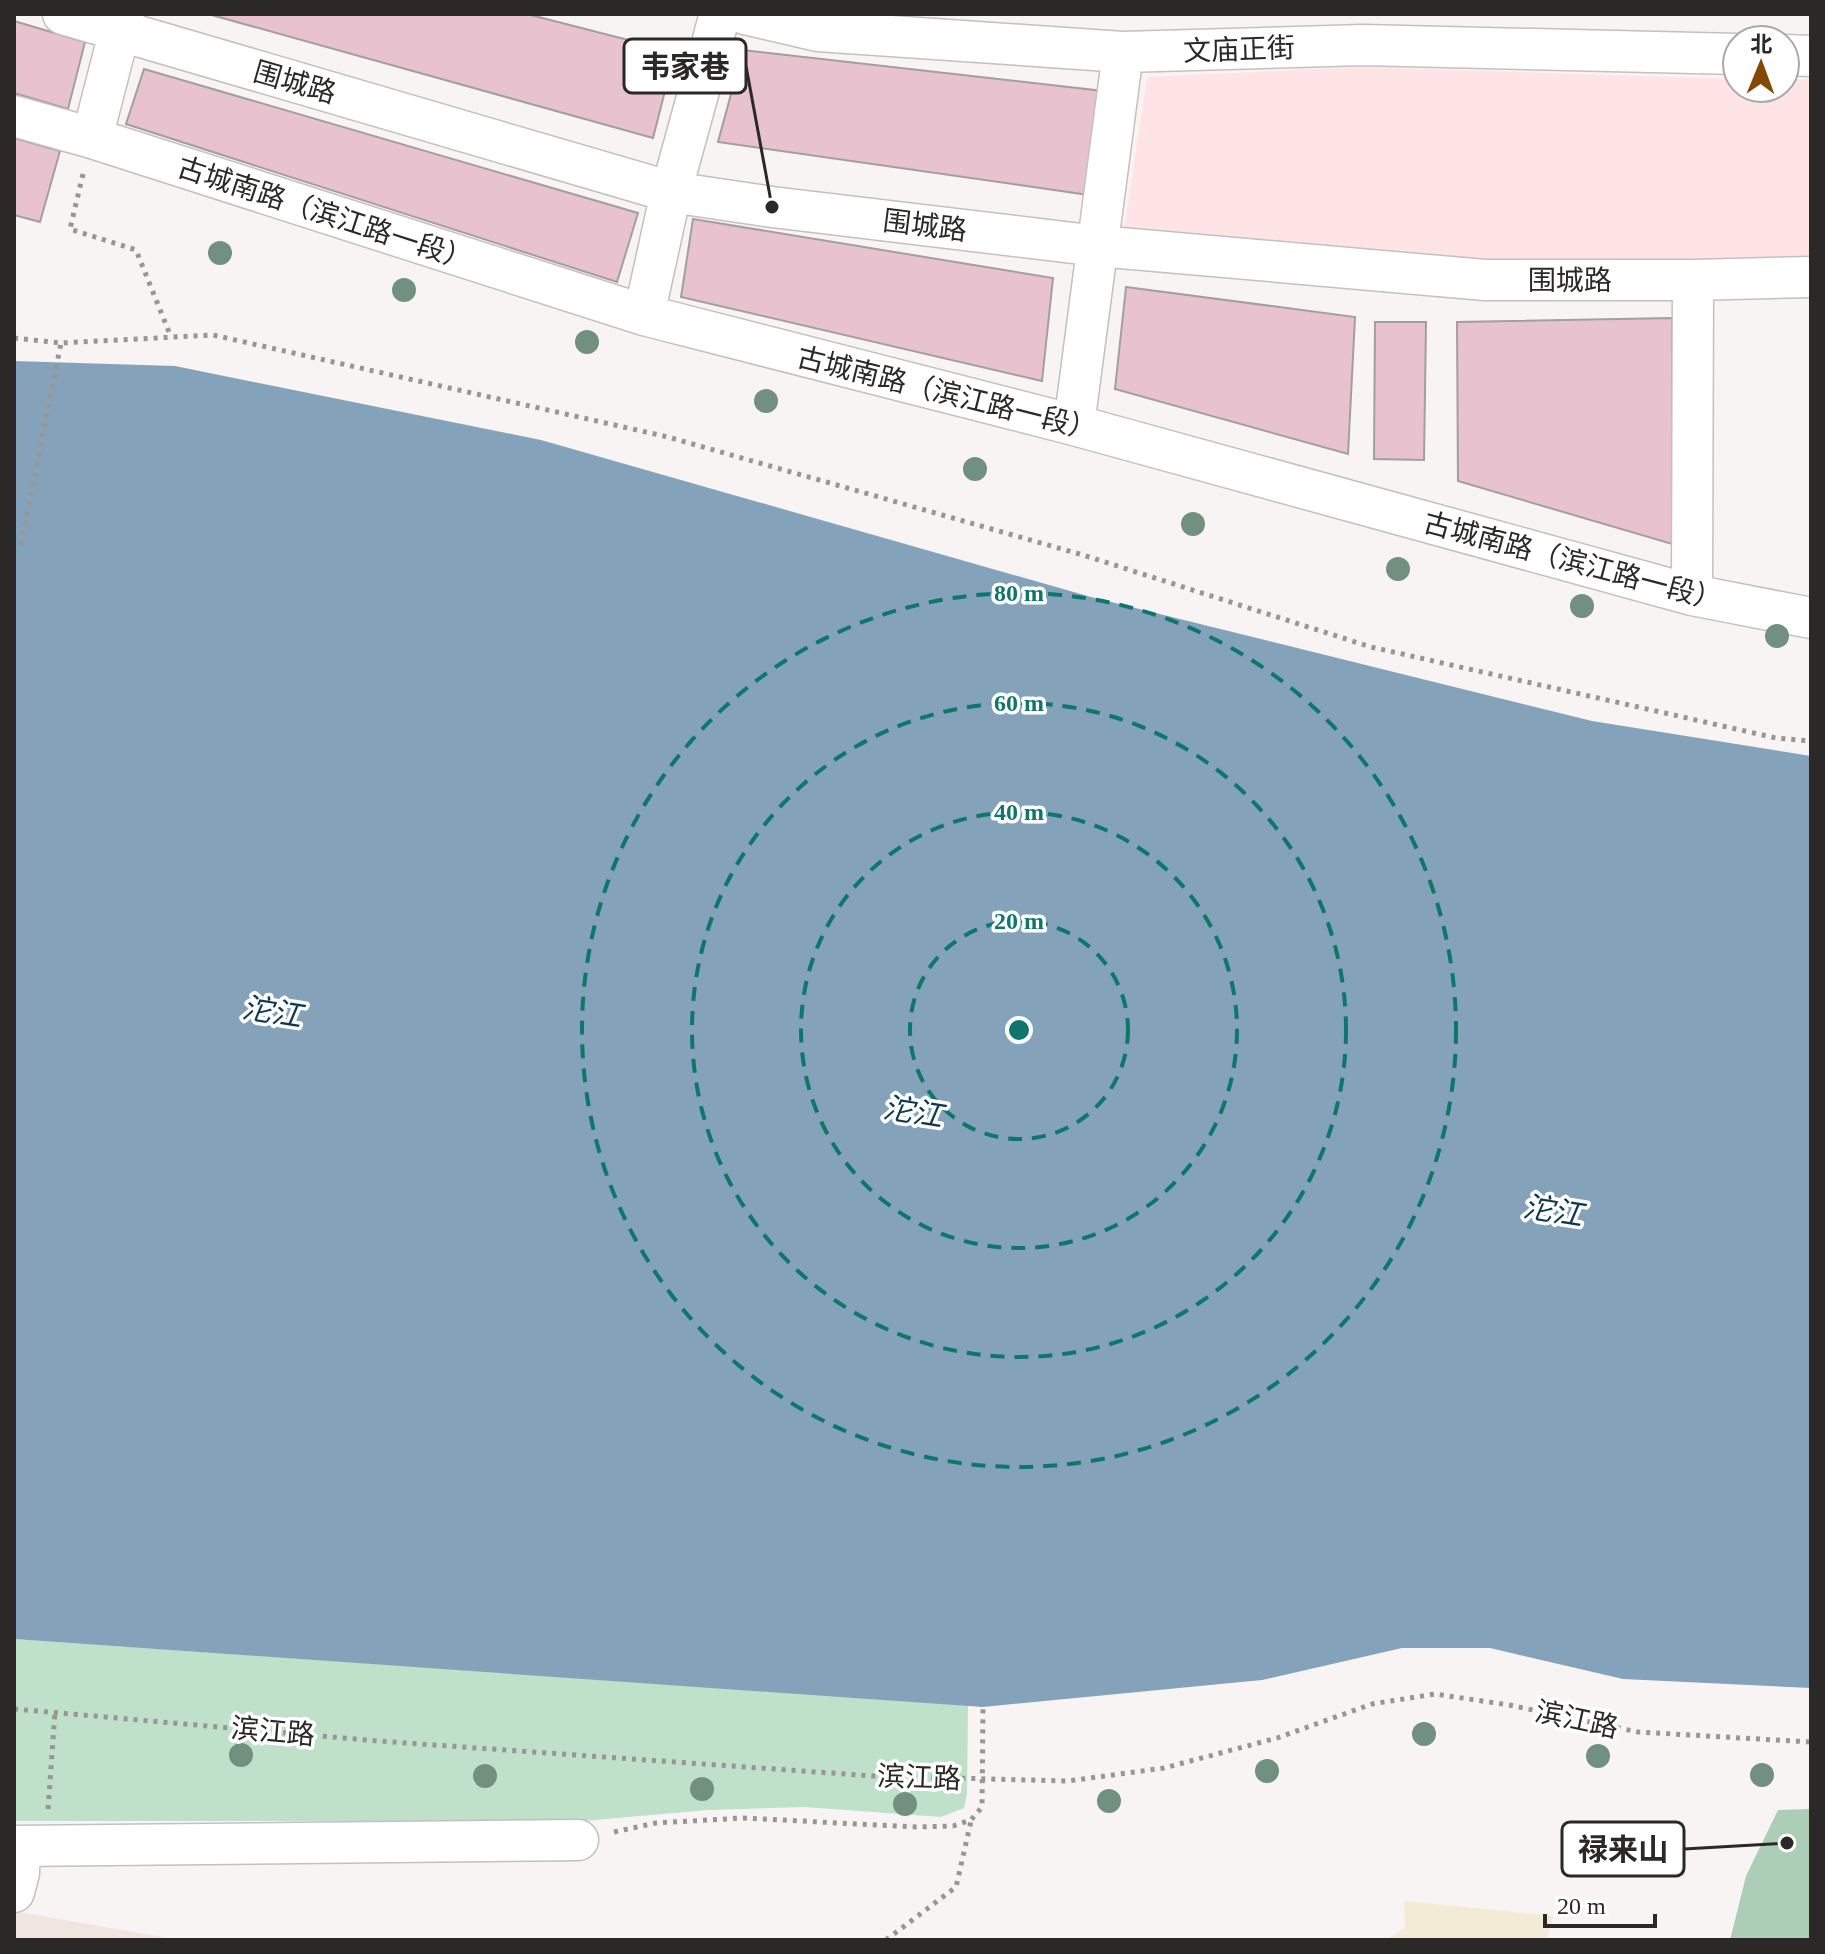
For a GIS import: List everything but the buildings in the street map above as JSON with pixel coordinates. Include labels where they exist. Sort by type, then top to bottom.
[{"type":"street","name":"围城路","points":[[63,14],[122,22],[671,192],[1098,246],[1485,280],[1811,277]]},
{"type":"street","points":[[644,315],[671,192],[720,14]]},
{"type":"street","name":"文庙正街","points":[[745,14],[818,31],[1123,52],[1363,45],[1513,31],[1721,52]]},
{"type":"street","points":[[14,116],[92,138],[122,22]]},
{"type":"street","points":[[1074,425],[1123,52]]},
{"type":"street","name":"古城南路（滨江路一段）","points":[[92,138],[644,315],[1074,425],[1692,595],[1811,618]]},
{"type":"street","points":[[1692,595],[1693,280]]},
{"type":"street","points":[[14,1892],[27,1846],[578,1840]]},
{"type":"path","points":[[92,138],[70,229],[136,250],[171,337]]},
{"type":"path","points":[[14,338],[61,343],[213,335],[668,437],[1083,555],[1371,647],[1776,738],[1811,741]]},
{"type":"path","points":[[21,545],[61,343]]},
{"type":"path","name":"滨江路","points":[[14,1709],[378,1741],[841,1774],[1068,1781],[1164,1768],[1277,1738],[1372,1704],[1435,1694],[1509,1705],[1638,1732],[1811,1742]]},
{"type":"path","points":[[886,1940],[956,1887],[971,1820],[982,1807],[983,1707]]},
{"type":"path","points":[[27,1846],[55,1712]]},
{"type":"path","points":[[578,1840],[656,1823],[743,1818],[916,1827],[953,1826],[971,1820]]},
{"type":"shaded area","points":[[1365,67],[1721,78],[1721,104],[1801,104],[1801,79],[1811,79],[1811,259],[1490,261],[1124,229],[1147,77]]},
{"type":"shaded area","points":[[1404,1901],[1553,1916],[1547,1940],[1386,1940],[1405,1928]]},
{"type":"shaded area","points":[[14,1911],[179,1940],[14,1940]]},
{"type":"green space","points":[[14,1639],[968,1705],[967,1794],[964,1808],[941,1817],[805,1807],[708,1810],[583,1821],[14,1821]]},
{"type":"green space","points":[[1811,1809],[1811,1940],[1730,1940],[1746,1876],[1778,1810]]},
{"type":"water","name":"沱江","points":[[14,361],[175,366],[541,440],[1091,597],[1592,721],[1811,756],[1811,1688],[1623,1679],[1490,1648],[1402,1648],[1262,1680],[983,1707],[14,1639]]},
{"type":"place","name":"韦家巷","points":[[772,207]]},
{"type":"place","name":"禄来山","points":[[1787,1843]]}]
